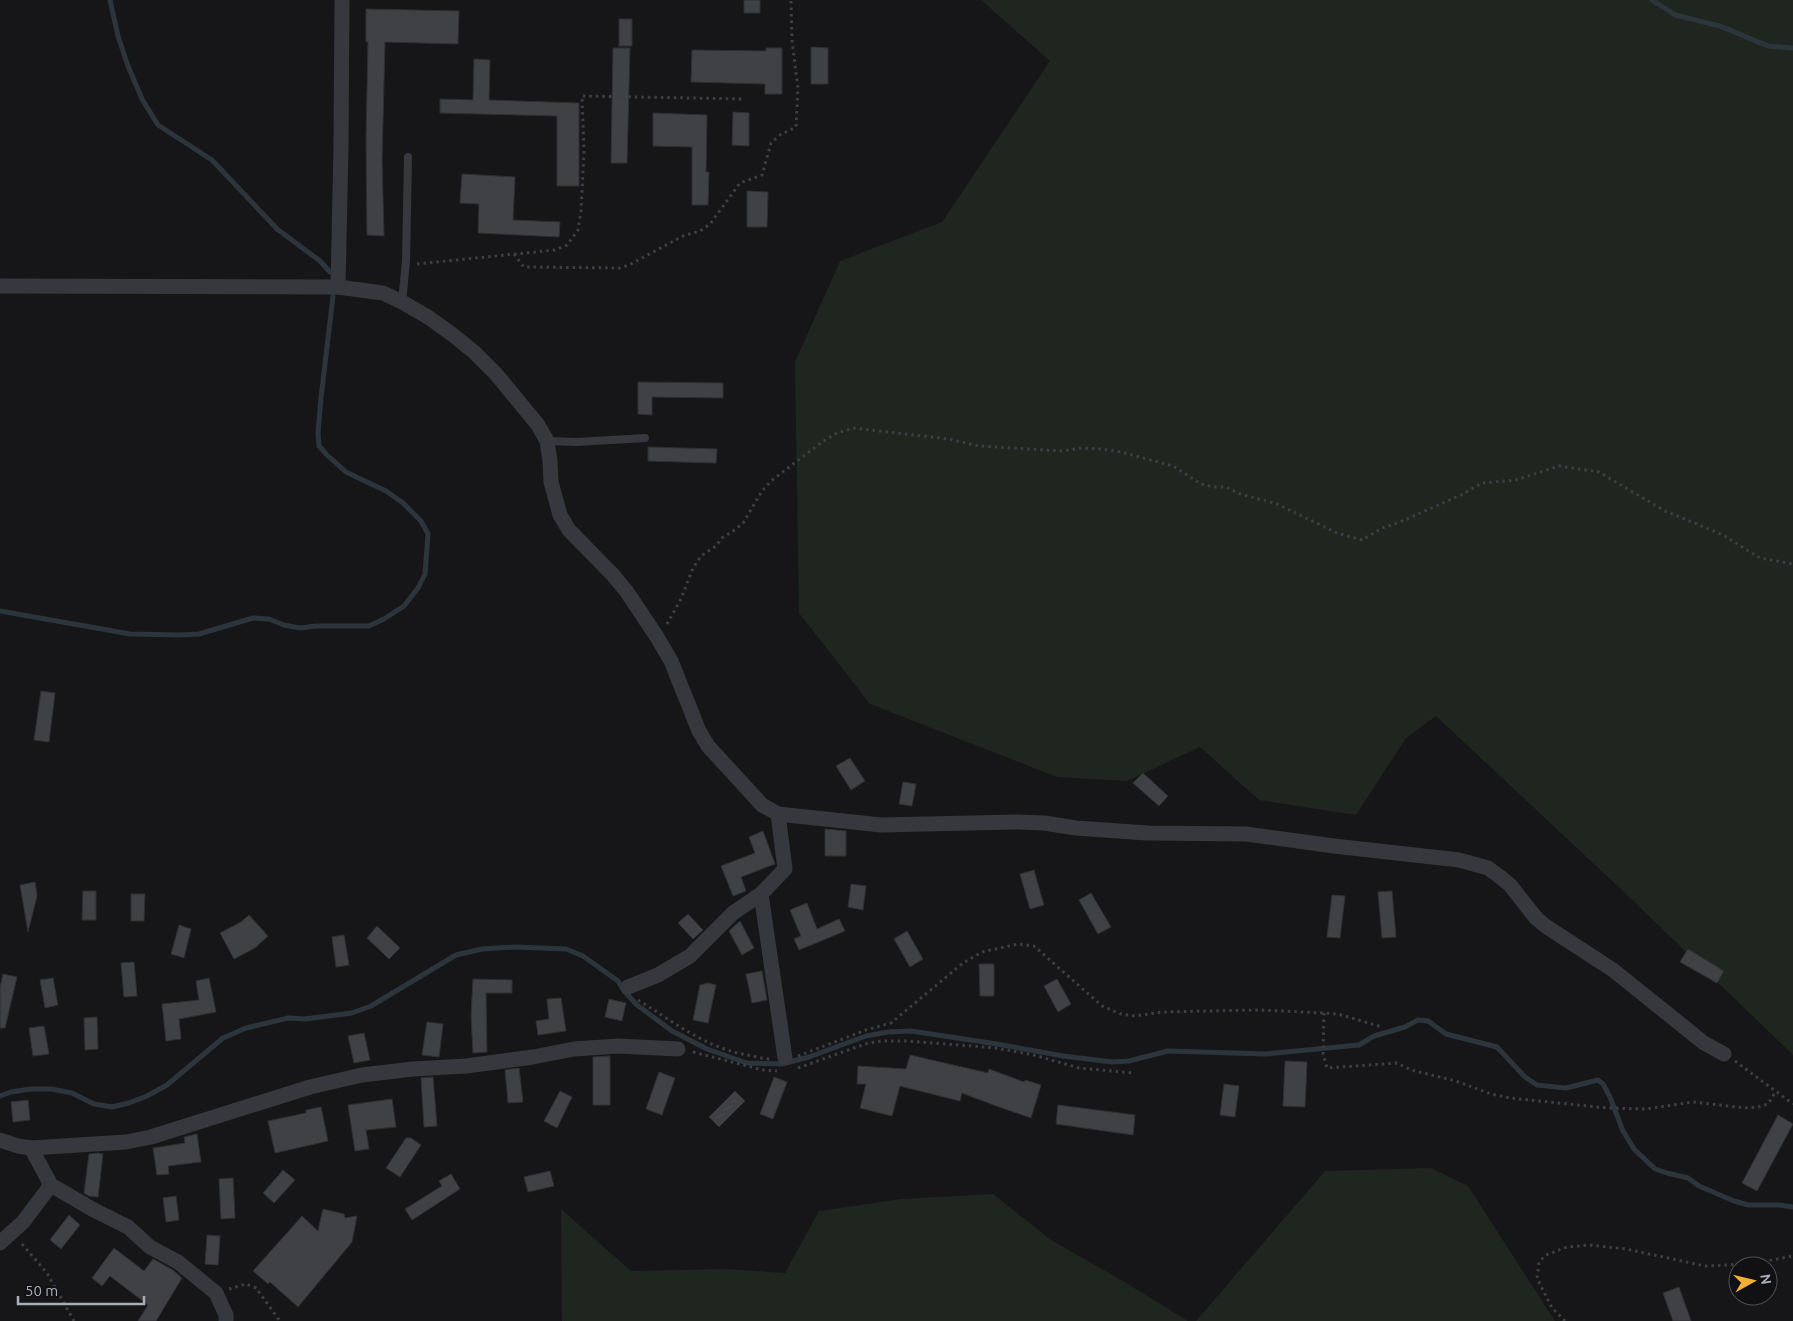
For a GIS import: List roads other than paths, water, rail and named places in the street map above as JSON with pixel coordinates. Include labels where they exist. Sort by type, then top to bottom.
[{"type":"street","points":[[338,287],[342,147],[342,0]]},
{"type":"street","points":[[0,286],[338,287],[384,293],[428,317],[474,352],[496,374],[538,425],[547,441],[554,500],[560,516],[569,530],[628,592],[657,637],[671,661],[699,731],[708,746],[762,805],[778,814],[881,825],[1016,822],[1147,833],[1246,834],[1458,860],[1488,868],[1499,876],[1510,885],[1536,918],[1547,928],[1614,970],[1704,1042],[1724,1054]]},
{"type":"street","points":[[628,987],[658,975],[690,956],[734,913],[761,894],[785,869],[778,814]]},
{"type":"street","points":[[761,894],[787,1066]]},
{"type":"street","points":[[0,1140],[31,1148],[126,1142],[151,1137],[310,1088],[362,1075],[413,1069],[466,1066],[533,1057],[574,1049],[618,1046],[678,1049]]},
{"type":"street","points":[[31,1148],[51,1185],[128,1227],[150,1247],[178,1262],[216,1293],[226,1314],[226,1321]]},
{"type":"street","points":[[6,1238],[23,1222],[51,1185]]},
{"type":"lane","points":[[402,302],[406,265],[408,157]]},
{"type":"lane","points":[[547,441],[576,442],[645,438]]},
{"type":"waterway","points":[[110,0],[118,36],[128,66],[142,99],[158,125],[212,160],[277,229],[320,261],[330,272]]},
{"type":"waterway","points":[[1652,0],[1675,15],[1720,26],[1768,46],[1793,48]]},
{"type":"waterway","points":[[0,611],[130,634],[180,635],[199,634],[253,618],[269,619],[284,625],[300,628],[316,626],[369,626],[404,606],[418,588],[425,574],[428,534],[421,521],[403,503],[386,491],[346,472],[319,446],[318,432],[321,398],[333,296]]},
{"type":"waterway","points":[[0,1096],[31,1089],[51,1089],[72,1093],[94,1104],[112,1107],[129,1103],[167,1085],[223,1038],[246,1028],[288,1018],[305,1019],[352,1013],[371,1006],[456,955],[482,949],[516,947],[566,949],[583,956],[618,981],[624,991],[637,1005],[672,1031],[707,1049],[747,1063],[782,1064],[809,1057],[866,1036],[888,1032],[911,1031],[1063,1056],[1112,1062],[1129,1061],[1168,1051],[1266,1054],[1359,1045],[1374,1036],[1405,1027],[1418,1020],[1428,1021],[1446,1034],[1497,1047],[1525,1077],[1537,1085],[1566,1088],[1598,1080],[1603,1084],[1610,1097],[1623,1131],[1634,1149],[1655,1169],[1688,1178],[1699,1186],[1748,1205],[1793,1207]]}]
